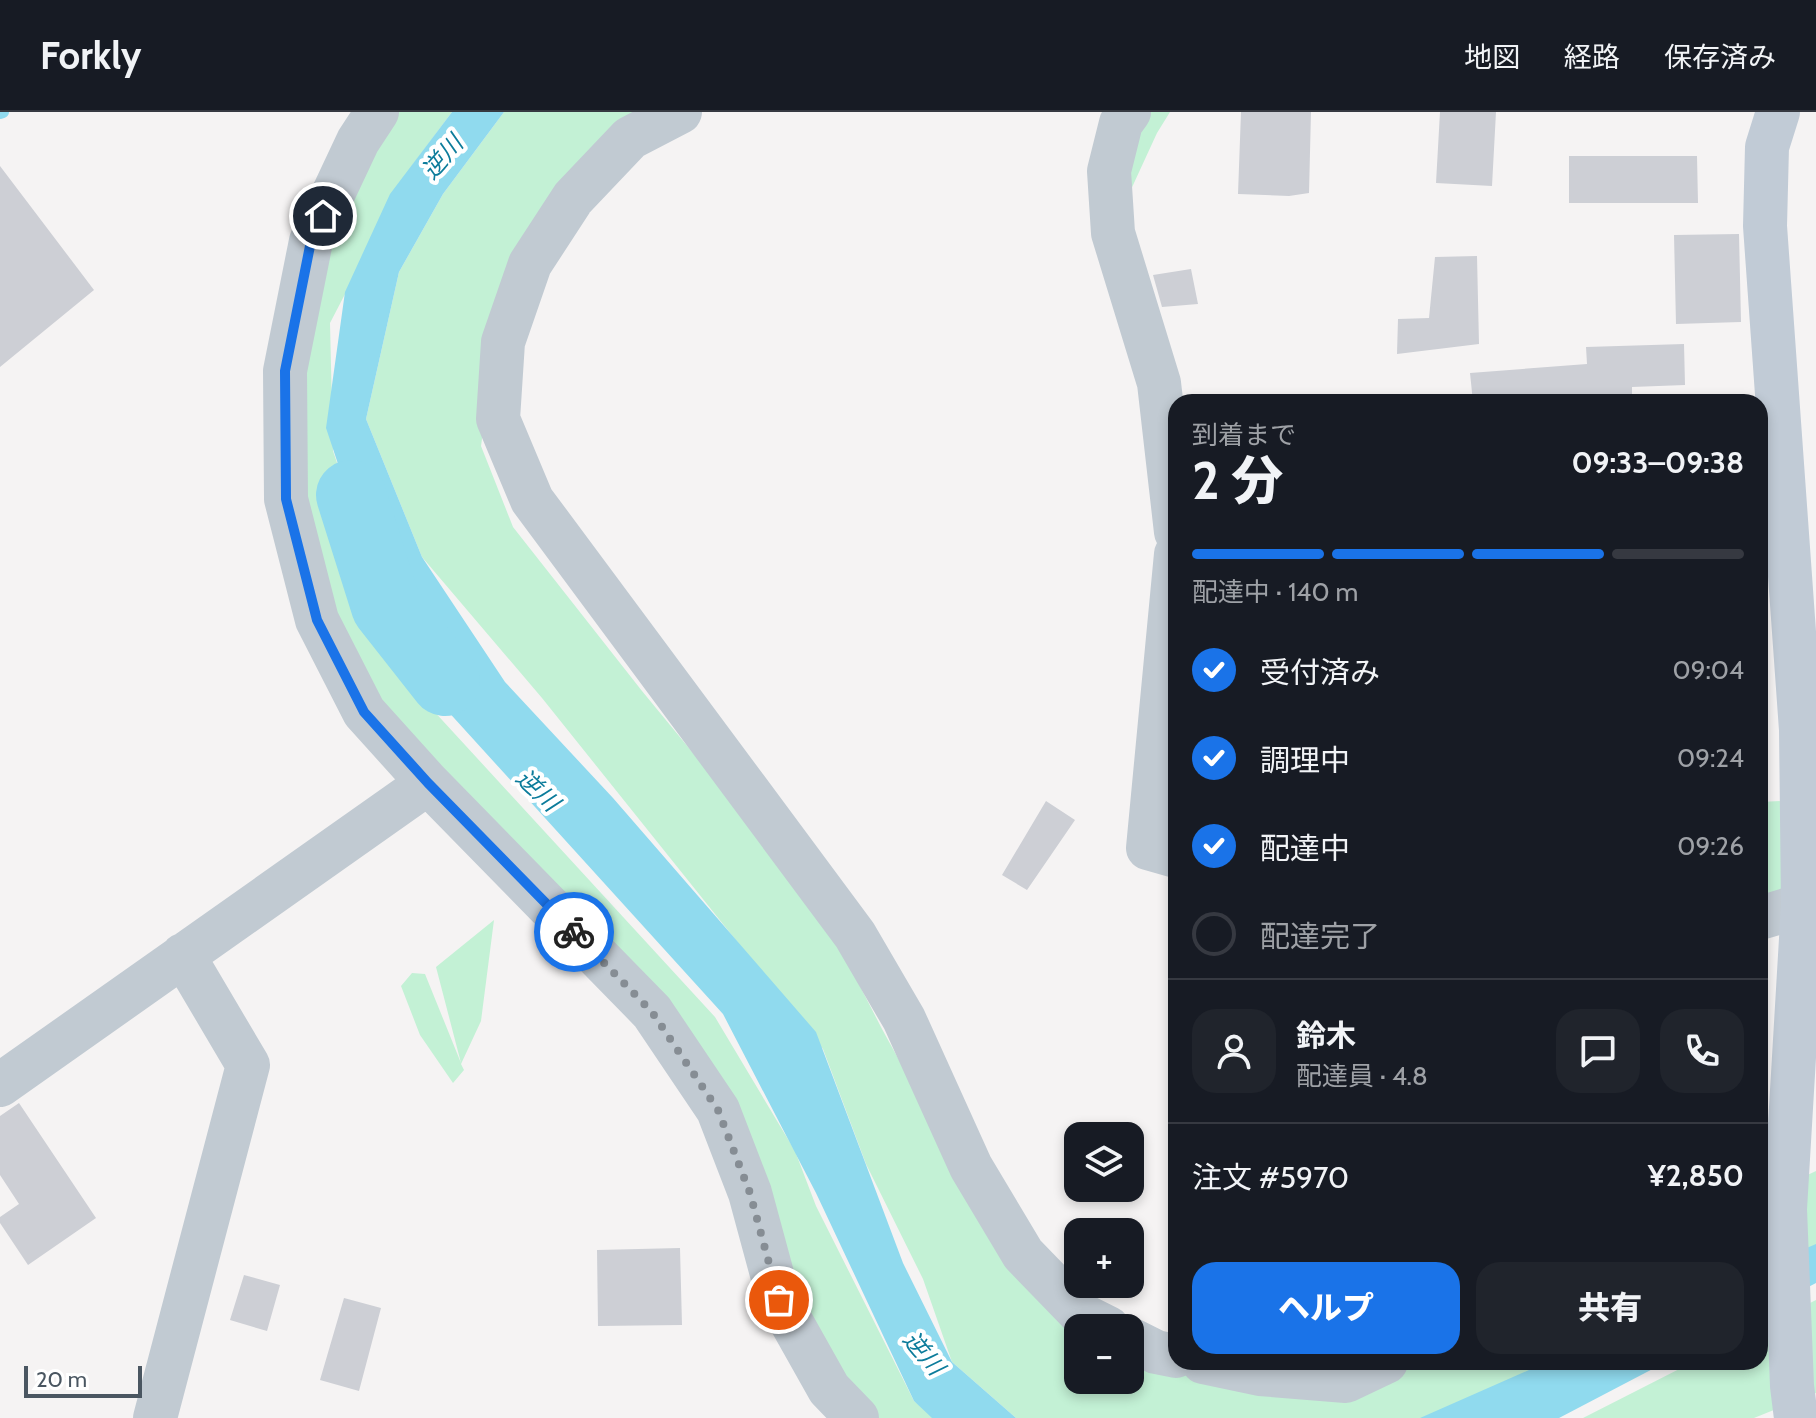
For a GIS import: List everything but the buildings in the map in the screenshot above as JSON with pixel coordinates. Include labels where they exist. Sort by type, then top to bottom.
[{"type":"street","points":[[377,112],[358,141],[311,241],[285,371],[286,499],[317,620],[364,712],[428,783],[652,1012],[718,1110],[750,1193],[779,1300],[829,1389],[857,1418]]},
{"type":"street","points":[[680,112],[630,138],[573,198],[530,264],[503,342],[498,419],[532,500],[855,935],[904,1019],[971,1167],[1023,1254],[1081,1314]]},
{"type":"street","points":[[1129,112],[1121,123],[1109,171],[1113,233],[1159,383],[1168,462]]},
{"type":"street","points":[[1778,112],[1767,147],[1765,226],[1803,574],[1808,730],[1803,905],[1777,1193],[1789,1407]]},
{"type":"street","points":[[1168,638],[1148,848],[1168,854]]},
{"type":"street","points":[[0,1085],[428,783]]},
{"type":"street","points":[[1768,916],[1803,905]]},
{"type":"street","points":[[155,1418],[248,1065],[183,955]]},
{"type":"street","points":[[1144,1346],[1168,1354]]},
{"type":"street","points":[[1241,1370],[1346,1381],[1369,1370]]},
{"type":"green space","points":[[383,112],[452,112],[411,167],[330,323],[333,451],[420,696],[715,1017],[795,1151],[816,1206],[914,1401],[935,1418],[871,1418],[829,1375],[731,1113],[387,712],[340,649],[304,523],[295,412],[318,257]]},
{"type":"green space","points":[[504,112],[667,112],[505,275],[481,446],[513,527],[642,691],[800,883],[846,959],[994,1233],[1066,1314],[1064,1394],[1144,1394],[1144,1353],[1168,1353],[1168,1370],[1562,1370],[1435,1418],[1016,1418],[952,1362],[923,1279],[866,1164],[823,1049],[542,698],[422,557],[366,419],[399,272],[443,194]]},
{"type":"green space","points":[[1148,112],[1170,112],[1128,196],[1133,130]]},
{"type":"green space","points":[[1781,801],[1783,895],[1768,899],[1768,802]]},
{"type":"green space","points":[[494,920],[481,1021],[461,1064],[464,1070],[453,1083],[420,1035],[401,986],[412,973],[425,974],[461,1063],[436,967]]},
{"type":"green space","points":[[1816,1171],[1816,1274],[1768,1292],[1768,1193]]},
{"type":"green space","points":[[1816,1300],[1816,1393],[1754,1418],[1583,1418],[1677,1370],[1768,1370],[1768,1324]]},
{"type":"water","points":[[452,112],[504,112],[443,194],[399,272],[366,419],[422,557],[505,682],[613,798],[816,1032],[903,1263],[952,1362],[1016,1418],[932,1418],[914,1401],[816,1193],[723,1014],[405,664],[326,428],[345,292],[390,194]]},
{"type":"water","points":[[1816,1244],[1816,1283],[1768,1308],[1768,1265]]},
{"type":"water","points":[[1529,1370],[1651,1370],[1559,1418],[1420,1418]]},
{"type":"waterway","name":"逆川","points":[[351,495],[386,606],[445,681]]},
{"type":"way so far","points":[[574,932],[652,1012],[718,1110],[750,1193],[779,1300]]},
{"type":"route","points":[[323,216],[311,241],[285,371],[286,499],[317,620],[364,712],[428,783],[574,932]]}]
